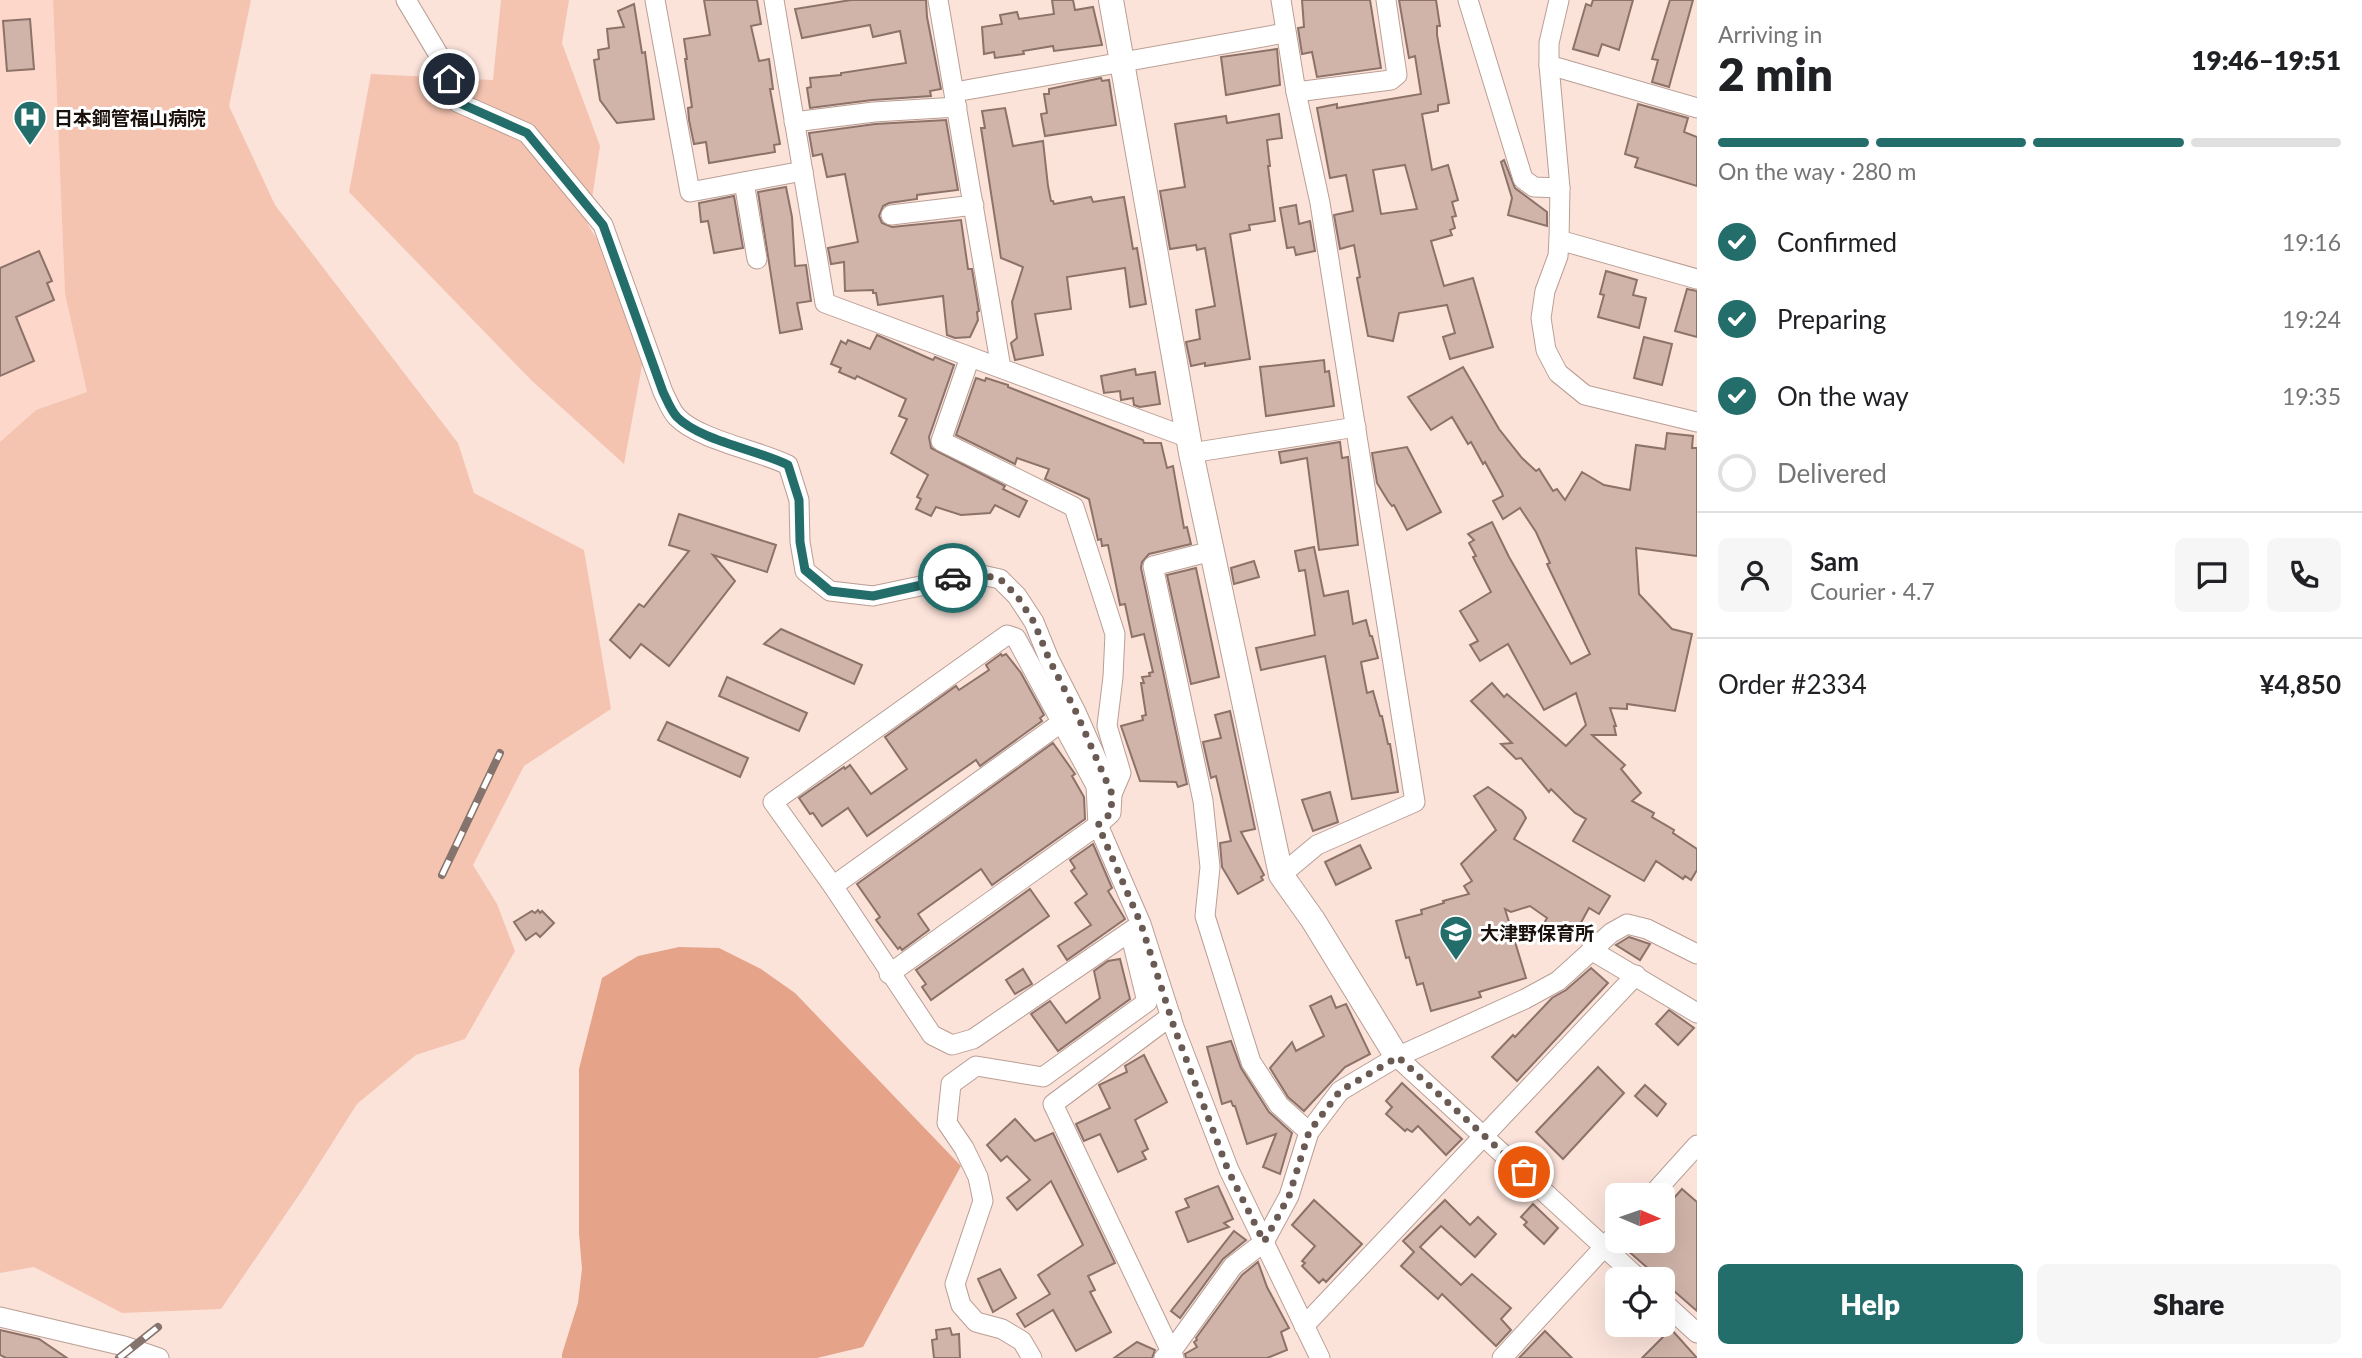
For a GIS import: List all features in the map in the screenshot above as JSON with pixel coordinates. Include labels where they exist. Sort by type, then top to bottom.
[{"type":"street","points":[[406,0],[440,57],[457,102],[527,133],[603,225],[663,392],[677,417],[708,436],[767,454],[788,465],[799,500],[800,542],[805,570],[830,591],[873,596],[977,574],[1000,579],[1017,596],[1034,622],[1112,794]]},
{"type":"street","points":[[938,0],[1001,368]]},
{"type":"street","points":[[1111,0],[1190,446],[1281,875],[1341,962],[1398,1057],[1484,1135],[1605,1235]]},
{"type":"street","points":[[1281,0],[1296,92],[1320,204],[1415,802],[1317,845],[1281,875]]},
{"type":"street","points":[[1296,92],[1391,80],[1397,75],[1386,0]]},
{"type":"street","points":[[1468,0],[1523,178],[1534,187],[1560,188]]},
{"type":"street","points":[[1559,0],[1549,43],[1560,188],[1559,240],[1558,256],[1545,291],[1541,318],[1546,350],[1558,373],[1585,395],[1697,422]]},
{"type":"street","points":[[779,1],[794,122],[825,303],[1001,368],[1190,446],[1356,427]]},
{"type":"street","points":[[660,4],[690,191],[803,171]]},
{"type":"street","points":[[794,122],[956,99],[1121,61],[1285,33]]},
{"type":"street","points":[[1549,65],[1697,108]]},
{"type":"street","points":[[744,182],[757,259]]},
{"type":"street","points":[[891,215],[974,205]]},
{"type":"street","points":[[1559,240],[1697,279]]},
{"type":"street","points":[[889,974],[1098,825],[1111,813],[1112,794],[1121,773],[1107,726],[1115,634],[1074,508],[941,441],[970,357]]},
{"type":"street","points":[[1212,551],[1153,566],[1203,802],[1210,867],[1205,916],[1251,1062],[1279,1105],[1309,1132]]},
{"type":"street","points":[[1135,928],[973,1039],[951,1045],[932,1035],[833,886],[773,802],[1007,635],[1016,638],[1096,786],[1098,825],[1228,1170],[1320,1358]]},
{"type":"street","points":[[833,886],[1062,722]]},
{"type":"street","points":[[1171,1016],[1053,1104],[1169,1356],[1233,1266],[1264,1242],[1289,1196],[1309,1132],[1340,1091],[1398,1057],[1525,999],[1558,981],[1611,933],[1627,924],[1647,929],[1697,954]]},
{"type":"street","points":[[1032,1358],[1021,1341],[1002,1329],[976,1322],[961,1306],[955,1284],[983,1201],[978,1177],[964,1148],[947,1123],[951,1084],[976,1066],[1043,1077],[1147,1002],[1135,928]]},
{"type":"street","points":[[1591,950],[1697,1013]]},
{"type":"street","points":[[1304,1326],[1636,975]]},
{"type":"street","points":[[1663,1183],[1697,1145]]},
{"type":"street","points":[[1502,1358],[1605,1246]]},
{"type":"street","points":[[1675,1313],[1697,1333]]},
{"type":"street","points":[[0,1317],[124,1346],[159,1358]]},
{"type":"shaded area","name":"日本鋼管福山病院","points":[[0,0],[53,0],[65,294],[87,392],[36,410],[0,442]]},
{"type":"shaded area","points":[[53,0],[251,0],[229,106],[275,205],[458,443],[474,493],[584,550],[611,709],[524,766],[473,865],[497,904],[515,951],[465,1039],[416,1055],[357,1104],[221,1309],[122,1313],[34,1267],[0,1273],[0,442],[36,410],[87,392],[65,294]]},
{"type":"shaded area","points":[[501,0],[569,0],[562,43],[600,146],[588,225],[650,322],[624,464],[531,380],[349,192],[371,74],[493,80]]},
{"type":"shaded area","points":[[679,947],[719,948],[761,969],[795,993],[961,1166],[863,1347],[817,1358],[562,1358],[578,1303],[582,1269],[579,1233],[579,1069],[602,978],[638,956]]},
{"type":"building","points":[[704,0],[757,0],[761,24],[751,26],[759,61],[769,59],[773,89],[770,89],[780,144],[774,145],[775,152],[709,163],[706,142],[694,144],[689,120],[688,108],[692,107],[684,39],[710,35]]},
{"type":"building","points":[[851,0],[926,0],[941,89],[930,91],[931,96],[810,108],[807,88],[811,87],[810,78],[906,63],[900,31],[873,37],[870,25],[802,38],[795,9]]},
{"type":"building","points":[[1052,0],[1073,0],[1075,10],[1093,7],[1102,45],[1054,51],[1053,46],[995,58],[994,52],[984,54],[982,27],[1002,24],[1000,15],[1017,12],[1019,19],[1054,14]]},
{"type":"building","points":[[1302,0],[1370,0],[1381,68],[1317,77],[1312,52],[1302,54],[1298,28],[1304,27]]},
{"type":"building","points":[[1399,0],[1436,0],[1440,26],[1437,26],[1437,35],[1449,103],[1438,105],[1438,111],[1422,114],[1432,170],[1448,165],[1458,200],[1452,202],[1456,216],[1452,217],[1455,228],[1450,230],[1452,235],[1431,241],[1444,286],[1473,278],[1493,347],[1450,359],[1443,337],[1455,333],[1447,305],[1399,313],[1393,341],[1368,336],[1354,245],[1340,249],[1334,215],[1353,211],[1346,175],[1330,178],[1317,108],[1337,104],[1337,108],[1421,94],[1415,56],[1409,58]],"holes":[[[1405,165],[1417,209],[1381,214],[1373,170]]]},
{"type":"building","points":[[1593,0],[1633,0],[1619,50],[1602,44],[1598,56],[1573,49],[1586,4],[1591,6]]},
{"type":"building","points":[[1670,0],[1693,0],[1669,87],[1652,82],[1658,60],[1652,59]]},
{"type":"building","points":[[634,4],[642,53],[645,52],[654,119],[617,123],[600,100],[594,60],[599,59],[598,50],[609,48],[607,29],[624,27],[618,11]]},
{"type":"building","points":[[30,19],[34,69],[7,71],[3,21]]},
{"type":"building","points":[[1277,49],[1280,85],[1226,95],[1221,57]]},
{"type":"building","points":[[1101,78],[1102,81],[1109,80],[1116,125],[1045,136],[1041,114],[1047,113],[1044,94],[1049,94],[1049,89]]},
{"type":"building","points":[[1638,104],[1688,118],[1684,132],[1697,137],[1697,186],[1635,167],[1638,158],[1625,154]]},
{"type":"building","points":[[1005,108],[1013,146],[1043,141],[1048,186],[1054,204],[1091,197],[1093,202],[1124,197],[1133,249],[1137,248],[1146,304],[1130,307],[1125,268],[1067,277],[1071,309],[1035,314],[1043,355],[1015,360],[1011,343],[1017,338],[1012,302],[1023,267],[1001,258],[981,128],[985,128],[982,111]]},
{"type":"building","points":[[1279,114],[1282,138],[1267,140],[1275,221],[1249,225],[1250,230],[1230,234],[1250,359],[1191,366],[1186,342],[1200,339],[1196,310],[1215,306],[1205,248],[1197,250],[1196,245],[1170,249],[1160,191],[1185,187],[1175,124],[1226,116],[1227,123]]},
{"type":"building","points":[[946,120],[958,190],[917,195],[917,199],[889,203],[883,206],[879,216],[882,223],[892,227],[961,220],[968,269],[972,269],[979,311],[970,337],[955,338],[947,335],[943,296],[878,305],[873,290],[845,291],[844,262],[831,264],[828,248],[858,242],[845,174],[827,177],[822,154],[813,156],[809,133],[875,124]]},
{"type":"building","points":[[1504,160],[1515,188],[1547,212],[1547,226],[1508,215],[1512,198],[1501,162]]},
{"type":"building","points":[[786,187],[792,217],[795,266],[806,265],[811,301],[797,303],[802,329],[780,333],[758,192]]},
{"type":"building","points":[[734,196],[743,248],[714,253],[708,221],[701,222],[699,203]]},
{"type":"building","points":[[1296,205],[1299,224],[1310,221],[1315,251],[1296,255],[1294,247],[1287,248],[1280,208]]},
{"type":"building","points":[[39,251],[52,281],[47,283],[54,300],[16,317],[34,361],[0,376],[0,268]]},
{"type":"building","points":[[1606,271],[1637,280],[1633,295],[1646,298],[1639,328],[1598,317],[1604,295],[1600,294]]},
{"type":"building","points":[[1687,289],[1697,291],[1697,337],[1675,331]]},
{"type":"building","points":[[877,335],[933,360],[935,357],[954,365],[929,437],[931,448],[1005,486],[1003,489],[1027,501],[1019,517],[995,505],[990,513],[961,515],[936,507],[931,516],[916,509],[921,499],[917,497],[928,475],[891,453],[907,419],[899,416],[906,399],[857,376],[855,379],[839,372],[841,368],[831,364],[841,341],[846,344],[848,340],[870,349]]},
{"type":"building","points":[[1644,337],[1672,344],[1662,385],[1634,378]]},
{"type":"building","points":[[1324,360],[1325,372],[1329,371],[1334,406],[1266,416],[1260,367]]},
{"type":"building","points":[[1463,367],[1499,429],[1522,458],[1536,471],[1539,469],[1553,491],[1557,489],[1565,500],[1582,472],[1604,485],[1630,490],[1636,445],[1665,449],[1667,433],[1693,436],[1692,448],[1697,448],[1697,556],[1636,548],[1639,594],[1672,629],[1692,634],[1675,711],[1627,704],[1627,709],[1610,708],[1616,735],[1592,735],[1625,765],[1621,769],[1641,793],[1632,801],[1654,813],[1652,817],[1674,830],[1673,833],[1697,849],[1697,870],[1691,880],[1685,876],[1683,879],[1656,861],[1644,881],[1573,841],[1586,819],[1575,813],[1551,789],[1549,792],[1521,758],[1516,759],[1501,744],[1512,743],[1471,701],[1492,683],[1504,697],[1507,694],[1566,746],[1586,725],[1576,693],[1544,710],[1508,644],[1480,661],[1470,645],[1478,641],[1460,611],[1491,592],[1473,557],[1476,556],[1469,543],[1474,540],[1468,534],[1492,522],[1509,557],[1571,664],[1590,654],[1547,564],[1550,563],[1536,532],[1520,508],[1503,519],[1493,501],[1503,496],[1502,493],[1485,462],[1483,464],[1471,442],[1468,444],[1452,417],[1431,430],[1408,397]]},
{"type":"building","points":[[1135,369],[1136,375],[1155,372],[1160,404],[1140,407],[1134,405],[1133,398],[1121,400],[1120,391],[1104,393],[1101,376]]},
{"type":"building","points":[[976,378],[985,381],[986,378],[1008,385],[1143,440],[1144,443],[1161,443],[1167,468],[1173,466],[1184,528],[1187,527],[1191,544],[1149,554],[1142,562],[1141,568],[1187,784],[1178,787],[1176,782],[1140,781],[1121,726],[1143,720],[1142,716],[1146,715],[1141,683],[1144,683],[1142,677],[1150,676],[1149,673],[1153,672],[1144,634],[1132,637],[1125,604],[1120,605],[1108,545],[1102,546],[1101,539],[1098,540],[1089,499],[1045,479],[1049,469],[1017,458],[1015,464],[956,435]]},
{"type":"building","points":[[1340,442],[1342,458],[1348,457],[1358,545],[1319,550],[1307,458],[1281,463],[1279,452]]},
{"type":"building","points":[[1407,447],[1441,512],[1407,530],[1394,505],[1388,501],[1377,483],[1372,453]]},
{"type":"building","points":[[679,514],[776,545],[767,572],[713,555],[735,581],[669,666],[641,644],[630,658],[610,640],[639,604],[644,607],[689,551],[669,545]]},
{"type":"building","points":[[1314,547],[1324,596],[1348,591],[1353,624],[1366,620],[1372,636],[1378,658],[1361,662],[1367,693],[1373,691],[1390,744],[1398,792],[1352,799],[1325,656],[1261,670],[1256,648],[1315,635],[1305,570],[1299,571],[1295,551]]},
{"type":"building","points":[[1254,561],[1259,577],[1234,584],[1231,568]]},
{"type":"building","points":[[1196,568],[1219,677],[1191,684],[1167,575]]},
{"type":"building","points":[[781,629],[862,665],[854,684],[764,644]]},
{"type":"building","points":[[1001,654],[1006,654],[1021,673],[1044,715],[1040,718],[1042,721],[980,766],[976,760],[867,836],[848,808],[822,826],[813,813],[810,814],[799,798],[844,767],[845,769],[850,765],[871,794],[907,769],[885,737],[956,686],[959,690],[989,670],[986,665]]},
{"type":"building","points":[[727,677],[807,713],[799,731],[719,696]]},
{"type":"building","points":[[1230,711],[1255,829],[1241,832],[1264,875],[1261,877],[1263,880],[1238,894],[1222,867],[1220,843],[1231,841],[1216,776],[1211,778],[1203,742],[1221,738],[1215,715]]},
{"type":"building","points":[[667,722],[748,758],[740,777],[658,740]]},
{"type":"building","points":[[1053,743],[1075,774],[1072,776],[1084,797],[1085,819],[992,885],[981,869],[918,914],[929,930],[902,950],[900,947],[898,949],[876,920],[880,917],[857,884]]},
{"type":"building","points":[[1488,787],[1522,811],[1526,818],[1514,839],[1610,896],[1599,914],[1589,908],[1571,941],[1541,929],[1547,918],[1530,906],[1511,912],[1505,909],[1526,978],[1479,992],[1481,997],[1431,1011],[1423,983],[1417,985],[1409,957],[1406,958],[1396,921],[1422,914],[1421,910],[1444,903],[1443,901],[1469,894],[1464,886],[1472,881],[1461,864],[1496,830],[1474,796]]},
{"type":"building","points":[[1330,792],[1338,822],[1313,831],[1302,800]]},
{"type":"building","points":[[1093,844],[1112,888],[1108,891],[1125,919],[1067,960],[1058,946],[1091,925],[1075,903],[1087,894],[1071,871],[1075,868],[1070,860]]},
{"type":"building","points":[[1360,845],[1371,868],[1336,885],[1325,862]]},
{"type":"building","points":[[1030,889],[1049,916],[931,1000],[922,987],[926,984],[916,970]]},
{"type":"building","points":[[538,910],[554,923],[540,937],[536,933],[526,940],[514,922]]},
{"type":"building","points":[[1629,937],[1650,944],[1640,960],[1616,945]]},
{"type":"building","points":[[1120,959],[1130,999],[1058,1051],[1031,1014],[1050,1001],[1066,1023],[1100,998],[1094,971],[1108,961]]},
{"type":"building","points":[[1591,968],[1608,983],[1517,1081],[1492,1057],[1552,998],[1566,990]]},
{"type":"building","points":[[1023,969],[1032,984],[1015,994],[1006,980]]},
{"type":"building","points":[[1331,996],[1336,1008],[1346,1004],[1370,1054],[1345,1067],[1304,1111],[1288,1097],[1270,1068],[1292,1042],[1296,1051],[1324,1036],[1310,1006]]},
{"type":"building","points":[[1669,1010],[1694,1028],[1678,1045],[1656,1024]]},
{"type":"building","points":[[1231,1041],[1241,1068],[1269,1112],[1292,1133],[1280,1174],[1263,1167],[1276,1134],[1247,1144],[1235,1106],[1231,1101],[1222,1104],[1207,1047]]},
{"type":"building","points":[[1144,1055],[1167,1102],[1135,1120],[1148,1149],[1142,1152],[1146,1159],[1118,1172],[1100,1134],[1084,1141],[1076,1124],[1110,1108],[1099,1085],[1127,1072],[1125,1066]]},
{"type":"building","points":[[1598,1067],[1624,1093],[1563,1159],[1536,1132]]},
{"type":"building","points":[[1402,1083],[1462,1139],[1446,1155],[1418,1126],[1412,1132],[1407,1129],[1405,1131],[1386,1114],[1392,1107],[1386,1101]]},
{"type":"building","points":[[1645,1085],[1666,1104],[1657,1116],[1635,1096]]},
{"type":"building","points":[[1015,1119],[1035,1141],[1053,1133],[1115,1263],[1088,1276],[1095,1290],[1090,1292],[1111,1332],[1076,1351],[1053,1310],[1025,1327],[1017,1314],[1050,1294],[1038,1275],[1083,1245],[1051,1181],[1017,1210],[1007,1198],[1030,1180],[1007,1156],[1001,1161],[987,1145]]},
{"type":"building","points":[[1218,1186],[1233,1219],[1224,1223],[1229,1227],[1188,1242],[1176,1212],[1189,1207],[1185,1199]]},
{"type":"building","points":[[1682,1189],[1697,1202],[1697,1311],[1675,1292],[1675,1267],[1647,1267],[1630,1253],[1675,1253],[1675,1197]]},
{"type":"building","points":[[1314,1200],[1362,1244],[1326,1282],[1323,1279],[1319,1283],[1302,1266],[1305,1263],[1302,1261],[1315,1246],[1292,1225]]},
{"type":"building","points":[[1445,1200],[1470,1225],[1478,1217],[1496,1234],[1475,1257],[1441,1226],[1420,1247],[1461,1285],[1472,1274],[1511,1308],[1501,1319],[1511,1330],[1496,1346],[1442,1294],[1438,1299],[1401,1266],[1414,1252],[1403,1241]]},
{"type":"building","points":[[1533,1204],[1558,1228],[1544,1244],[1524,1225],[1527,1222],[1521,1217]]},
{"type":"building","points":[[1234,1231],[1246,1240],[1223,1259],[1180,1318],[1171,1311]]},
{"type":"building","points":[[1258,1262],[1267,1287],[1289,1328],[1281,1332],[1287,1350],[1267,1358],[1186,1358],[1185,1354],[1197,1347],[1194,1342],[1196,1338],[1242,1275]]},
{"type":"building","points":[[1000,1269],[1016,1298],[993,1312],[978,1279]]},
{"type":"building","points":[[950,1328],[952,1335],[959,1334],[960,1358],[934,1358],[932,1340],[937,1339],[936,1330]]},
{"type":"building","points":[[0,1330],[39,1339],[67,1358],[6,1358],[0,1355]]},
{"type":"building","points":[[1545,1331],[1572,1358],[1519,1358]]},
{"type":"building","points":[[1675,1333],[1697,1358],[1642,1358],[1663,1337],[1675,1337]]},
{"type":"building","points":[[1137,1342],[1155,1350],[1152,1358],[1114,1358]]},
{"type":"railway","points":[[442,875],[500,753]]},
{"type":"railway","points":[[119,1358],[158,1327]]},
{"type":"way so far","points":[[953,578],[977,574],[1000,579],[1017,596],[1034,622],[1112,794],[1111,813],[1098,825],[1141,924],[1174,1027],[1228,1170],[1264,1242],[1289,1196],[1309,1132],[1340,1091],[1398,1057],[1524,1172]]},
{"type":"place","name":"日本鋼管福山病院","points":[[30,147]]},
{"type":"place","name":"大津野保育所","points":[[1456,962]]},
{"type":"route","points":[[449,79],[457,102],[527,133],[603,225],[663,392],[677,417],[708,436],[767,454],[788,465],[799,500],[800,542],[805,570],[830,591],[873,596],[953,578]]}]
